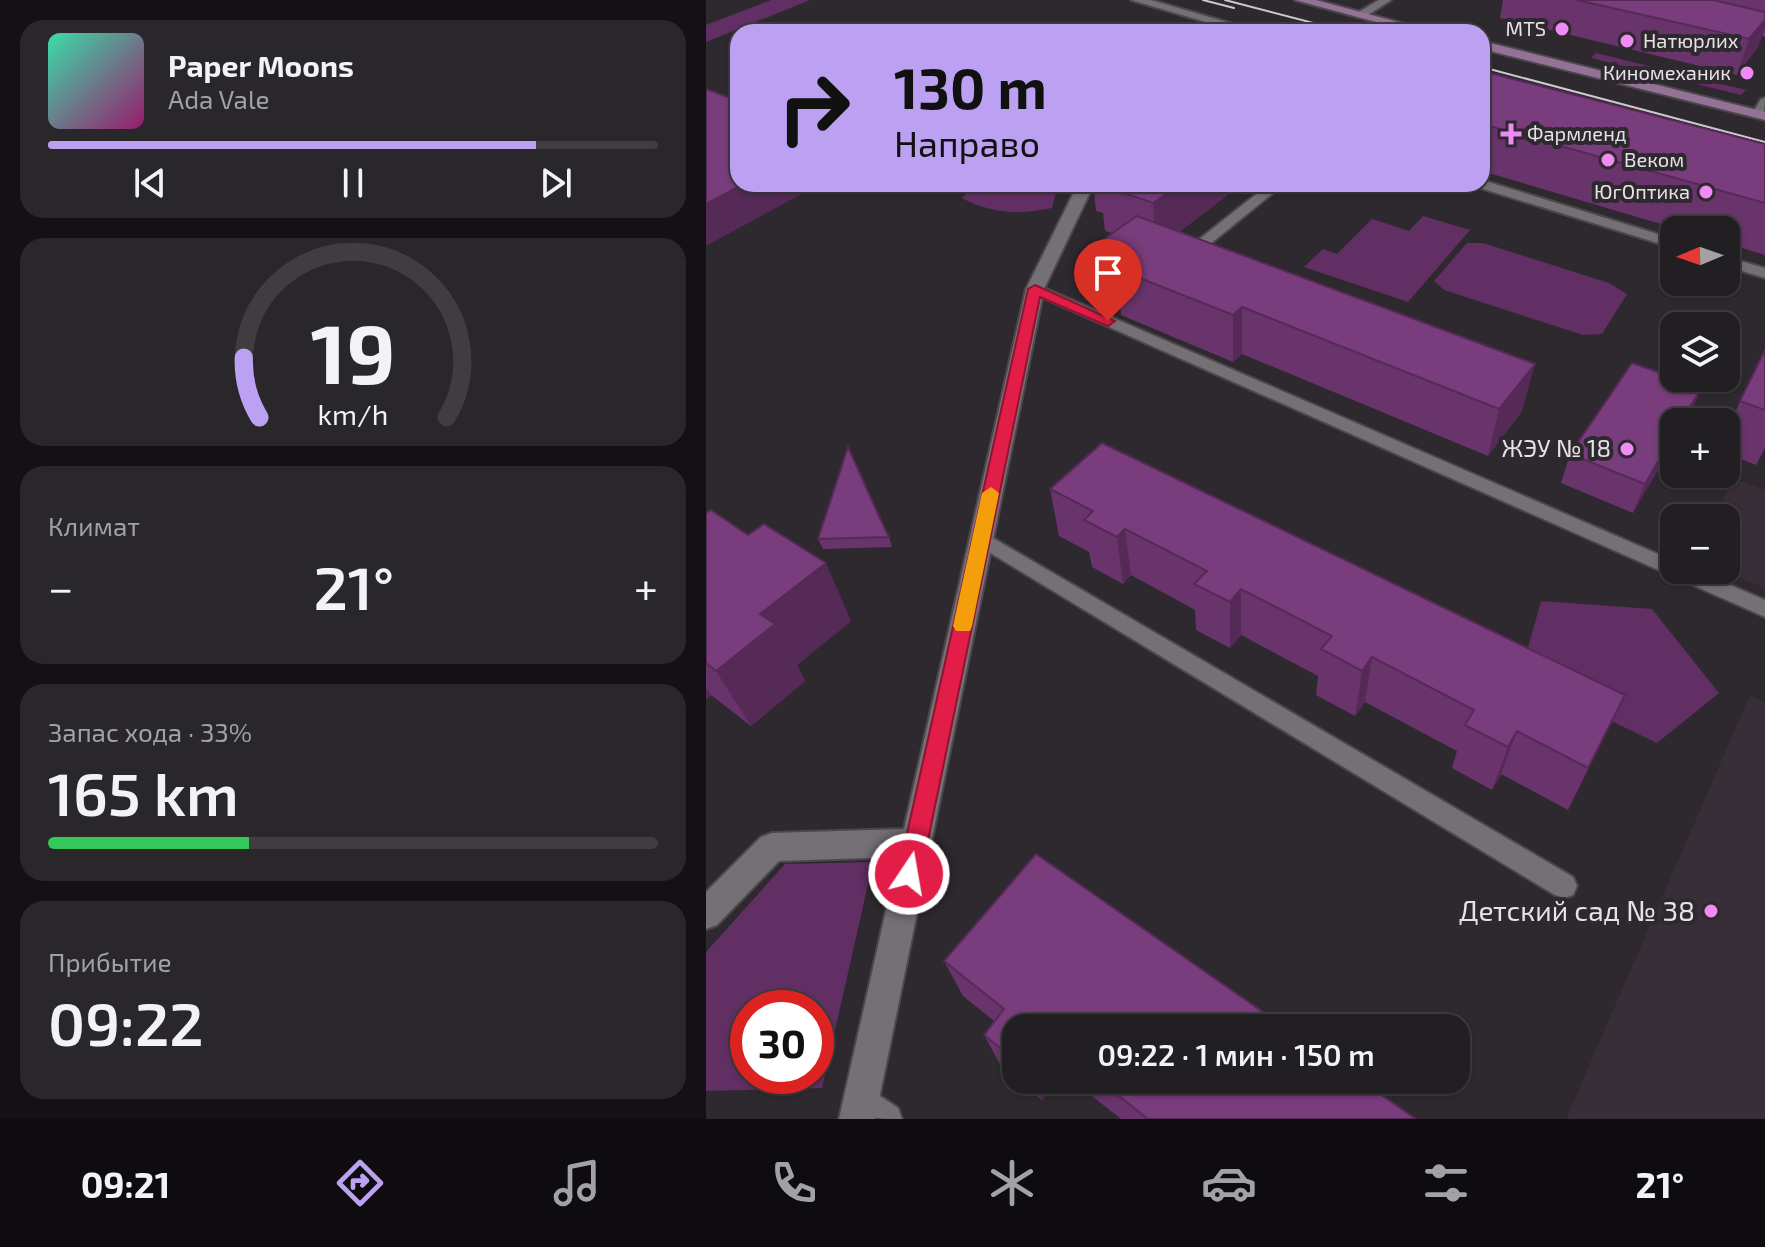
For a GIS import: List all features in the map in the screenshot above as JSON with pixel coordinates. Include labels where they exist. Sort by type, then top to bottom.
[{"type":"main road","points":[[1301,0],[1397,24]]},
{"type":"main road","points":[[1490,47],[1763,111]]},
{"type":"street","points":[[1137,0],[1220,24]]},
{"type":"street","points":[[869,1112],[916,843],[1035,289],[1082,192]]},
{"type":"street","points":[[706,914],[772,847],[916,843]]},
{"type":"lane","points":[[1361,15],[1386,0]]},
{"type":"lane","points":[[1490,186],[1660,240]]},
{"type":"lane","points":[[1181,261],[1267,192]]},
{"type":"lane","points":[[1740,265],[1765,273]]},
{"type":"lane","points":[[1035,289],[1660,563]]},
{"type":"lane","points":[[981,538],[1564,886]]},
{"type":"lane","points":[[1707,584],[1765,609]]},
{"type":"shaded area","points":[[771,0],[810,0],[751,24],[730,24],[730,32],[706,42],[706,25]]},
{"type":"shaded area","points":[[1596,53],[1746,90],[1741,95],[1591,58]]},
{"type":"shaded area","points":[[968,192],[1056,192],[1052,208],[1029,212],[995,210],[962,198]]},
{"type":"shaded area","points":[[1423,216],[1470,230],[1408,302],[1304,267],[1323,249],[1337,254],[1372,219],[1409,231]]},
{"type":"shaded area","points":[[1467,243],[1483,243],[1609,283],[1627,294],[1602,334],[1583,335],[1444,290],[1434,281]]},
{"type":"shaded area","points":[[1740,481],[1765,490],[1765,588],[1740,578],[1740,504],[1721,504],[1730,488],[1740,488]]},
{"type":"shaded area","points":[[1541,601],[1652,609],[1719,693],[1657,743],[1520,677]]},
{"type":"shaded area","name":"Детский сад № 38","points":[[1750,695],[1765,703],[1765,1119],[1566,1119]]},
{"type":"shaded area","points":[[873,862],[834,1035],[834,990],[730,990],[730,1090],[706,1091],[706,952],[785,864]]},
{"type":"building","points":[[1577,0],[1713,0],[1765,12],[1765,20],[1749,39]]},
{"type":"building","points":[[1490,73],[1765,144],[1765,203],[1490,126]]},
{"type":"building","points":[[706,89],[730,98],[730,191],[706,204]]},
{"type":"building","points":[[1121,192],[1169,192],[1153,203]]},
{"type":"building","points":[[1137,216],[1535,364],[1499,409],[1242,307],[1233,315],[1117,269],[1127,262],[1091,248]]},
{"type":"building","points":[[1765,350],[1765,410],[1740,401]]},
{"type":"building","points":[[1632,363],[1660,373],[1660,392],[1699,392],[1689,408],[1660,408],[1660,458],[1645,484],[1570,454]]},
{"type":"building","points":[[1102,443],[1625,695],[1588,768],[1517,731],[1508,747],[1465,725],[1474,710],[1372,657],[1362,671],[1321,649],[1332,636],[1241,589],[1230,602],[1194,584],[1207,571],[1125,529],[1117,537],[1084,520],[1093,511],[1050,489]]},
{"type":"building","points":[[848,447],[878,514],[889,537],[818,539]]},
{"type":"building","points":[[711,510],[748,535],[764,524],[826,563],[760,614],[775,624],[716,671],[706,663],[706,513]]},
{"type":"building","points":[[1036,854],[1266,1014],[1002,1014],[1002,1050],[984,1035],[1004,1009],[944,961]]},
{"type":"building","points":[[1117,1094],[1380,1094],[1416,1119],[1148,1119]]},
{"type":"tram line","points":[[1203,0],[1234,8]]},
{"type":"tram line","points":[[1225,0],[1317,24]]},
{"type":"tram line","points":[[1490,69],[1765,142]]},
{"type":"slow traffic","points":[[963,626],[991,493]]},
{"type":"place","name":"MTS","points":[[1562,29]]},
{"type":"place","name":"Натюрлих","points":[[1627,41]]},
{"type":"place","name":"Киномеханик","points":[[1747,73]]},
{"type":"place","name":"Фармленд","points":[[1511,134]]},
{"type":"place","name":"Веком","points":[[1608,160]]},
{"type":"place","name":"ЮгОптика","points":[[1706,192]]},
{"type":"place","name":"ЖЭУ № 18","points":[[1627,449]]},
{"type":"place","name":"Детский сад № 38","points":[[1711,911]]},
{"type":"route","points":[[909,874],[1035,289],[1108,321]]}]
